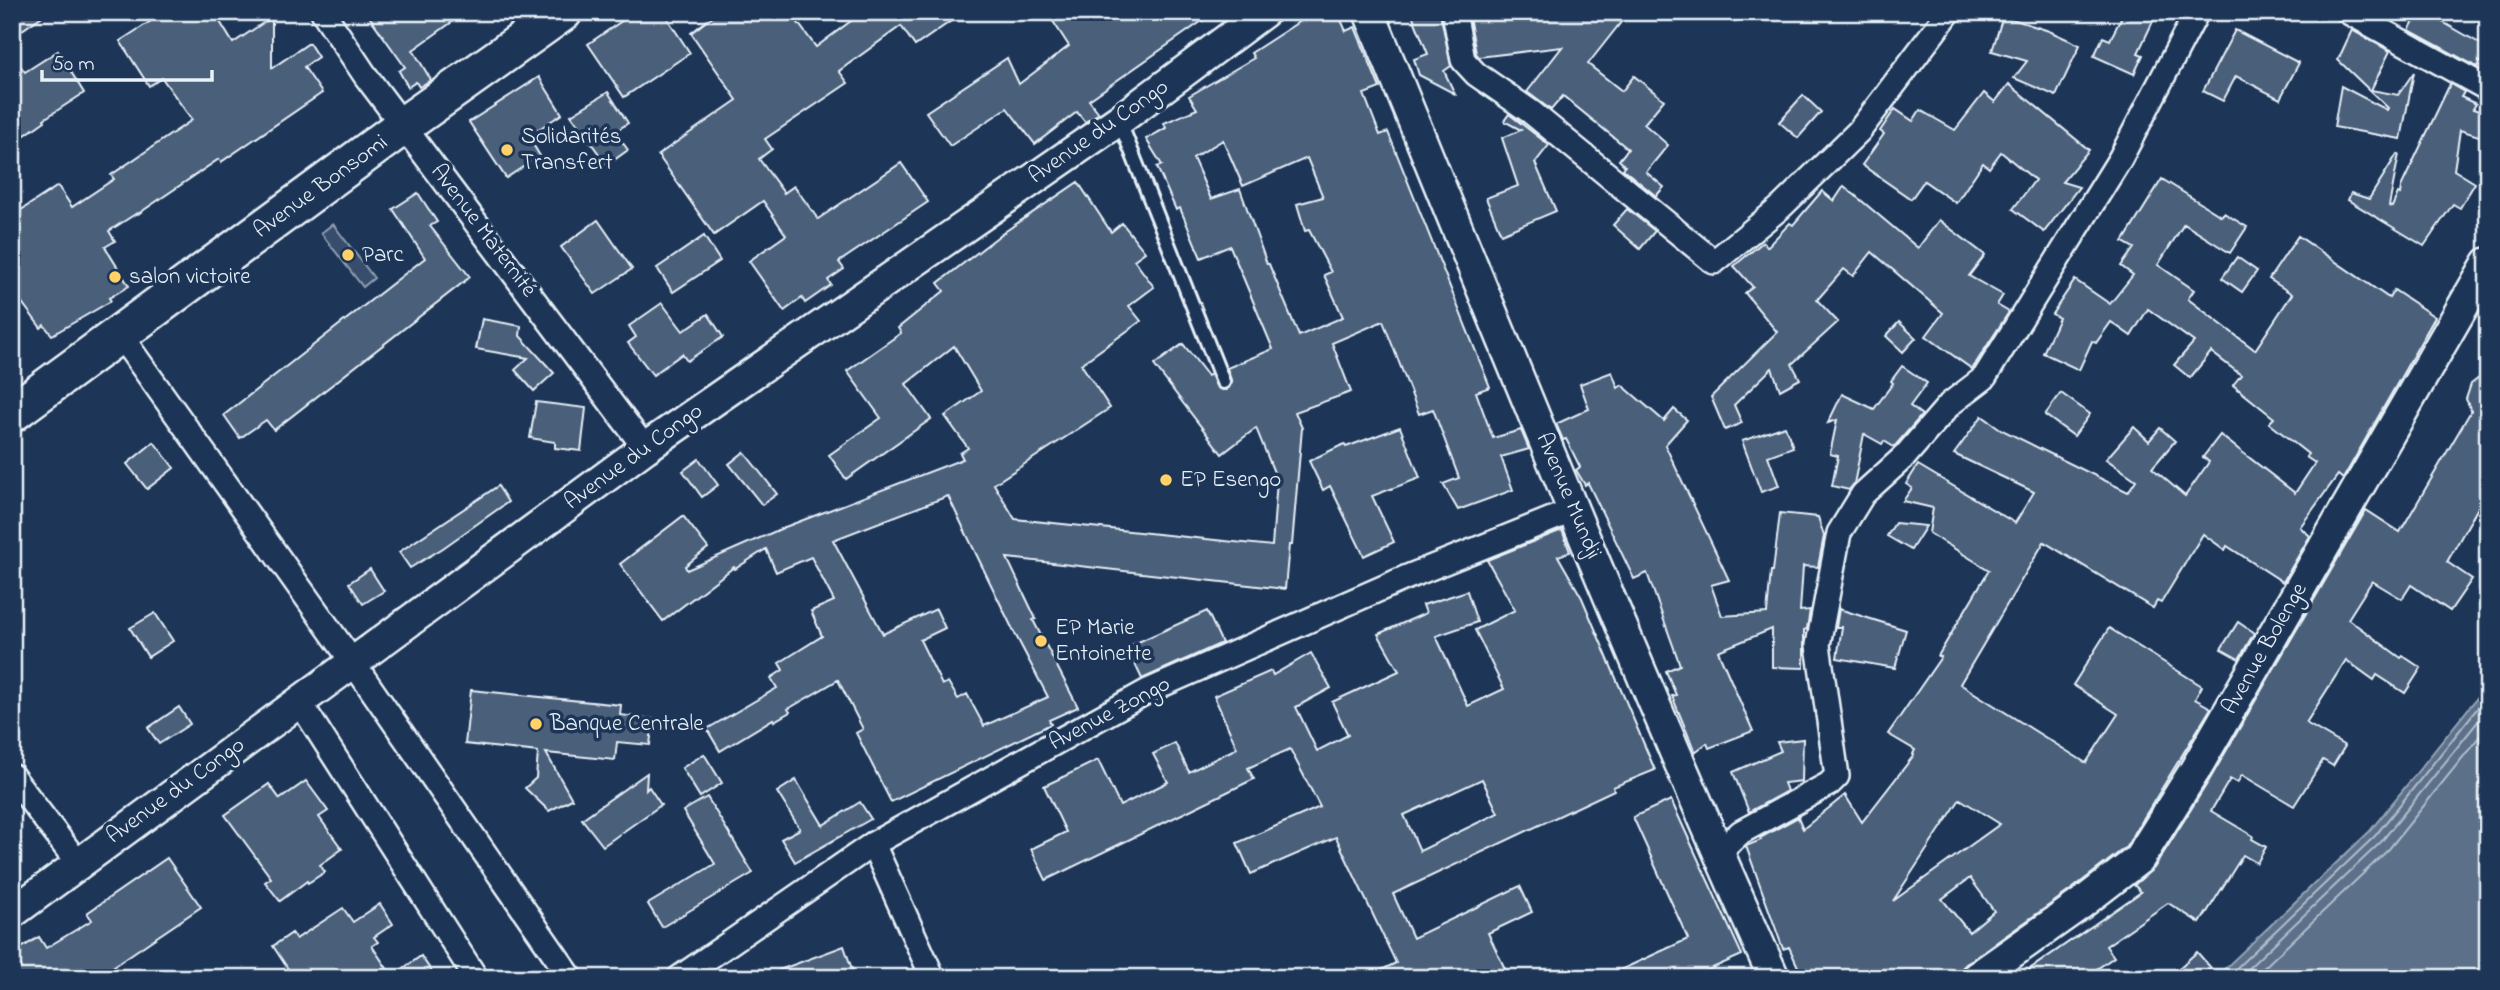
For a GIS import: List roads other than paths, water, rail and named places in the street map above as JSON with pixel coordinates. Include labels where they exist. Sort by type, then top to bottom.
[{"type":"main road","name":"Avenue Bonsomi","points":[[12,413],[404,125],[563,12]]},
{"type":"street","name":"Avenue Maternité","points":[[323,12],[365,75],[645,448]]},
{"type":"street","name":"Avenue du Congo","points":[[12,913],[645,448],[1119,120],[1264,12]]},
{"type":"street","name":"Avenue Mundji","points":[[1369,12],[1574,510],[1718,853],[1774,978]]},
{"type":"street","points":[[1454,12],[1463,60],[1476,74],[1531,112],[1714,262],[1781,208],[1859,131],[1949,12]]},
{"type":"street","points":[[1718,853],[1741,832],[1829,784],[1837,776],[1818,645],[1839,533],[1863,494],[1905,456],[1950,404],[1984,378],[2120,159],[2197,12]]},
{"type":"street","points":[[2347,12],[2488,89]]},
{"type":"street","name":"Avenue Bolenge","points":[[1976,978],[2082,904],[2139,859],[2195,770],[2488,263]]},
{"type":"street","points":[[120,335],[354,664],[571,978]]},
{"type":"street","name":"Avenue Zongo","points":[[679,978],[873,844],[1148,691],[1405,578],[1574,510]]},
{"type":"street","points":[[299,701],[476,978]]},
{"type":"street","points":[[12,776],[78,863]]},
{"type":"street","points":[[873,844],[933,978]]},
{"type":"lane","points":[[1119,120],[1223,382]]},
{"type":"water","points":[[2488,684],[2488,978],[2215,978],[2370,831]]},
{"type":"waterway","points":[[574,22],[588,12]]},
{"type":"waterway","points":[[12,435],[29,423]]},
{"type":"place","name":"Solidarités Transfert","points":[[507,150]]},
{"type":"place","name":"Parc","points":[[348,255]]},
{"type":"place","name":"salon victoire","points":[[115,277]]},
{"type":"place","name":"EP Esengo","points":[[1166,480]]},
{"type":"place","name":"EP Marie Entoinette","points":[[1041,641]]},
{"type":"place","name":"Banque Centrale","points":[[536,724]]}]
